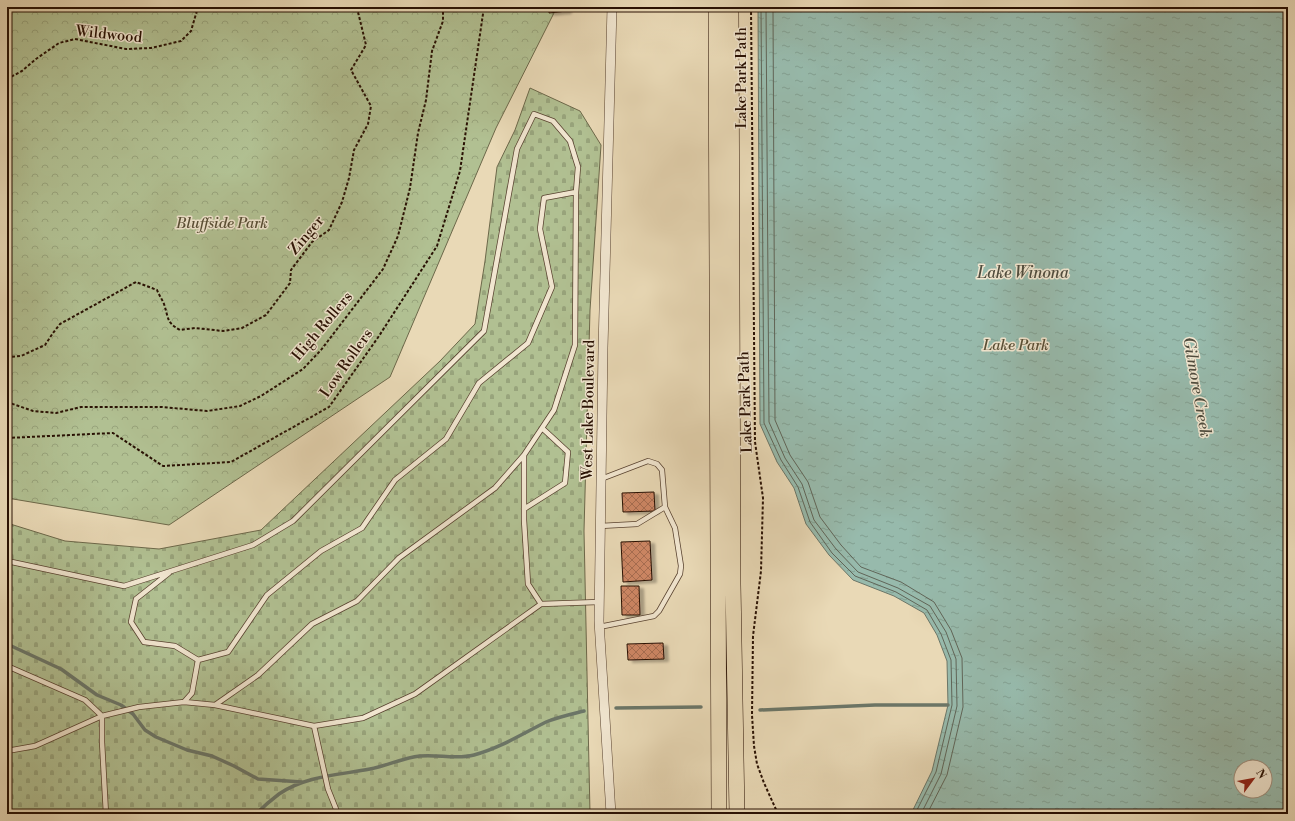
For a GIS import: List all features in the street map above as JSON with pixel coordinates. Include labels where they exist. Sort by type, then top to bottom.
[{"type":"highway","points":[[716,7],[719,814]]},
{"type":"highway","points":[[731,7],[733,584],[737,814]]},
{"type":"street","name":"West Lake Boulevard","points":[[610,814],[599,627],[599,602],[603,348],[612,7]]},
{"type":"lane","points":[[7,561],[124,586],[253,545],[293,521],[484,330],[517,149],[534,114],[553,121],[570,141],[578,167],[576,192],[575,345],[554,410],[524,455],[495,488],[399,558],[356,601],[312,624],[258,675],[215,706]]},
{"type":"lane","points":[[171,571],[136,599],[131,622],[144,642],[175,646],[198,660],[228,652],[267,595],[322,551],[362,528],[395,480],[446,439],[479,383],[528,343],[552,287],[540,229],[544,198],[576,192]]},
{"type":"lane","points":[[524,509],[564,483],[568,452],[542,428]]},
{"type":"lane","points":[[524,455],[524,509],[528,584],[541,604]]},
{"type":"lane","points":[[599,627],[654,616],[659,611],[680,574],[681,566],[674,528],[665,507],[662,470],[657,464],[648,460],[601,479]]},
{"type":"lane","points":[[600,526],[637,524],[665,507]]},
{"type":"lane","points":[[7,751],[35,746],[109,714],[139,707],[184,702],[215,706],[314,726],[363,718],[415,694],[541,604],[599,602]]},
{"type":"lane","points":[[184,702],[192,693],[198,660]]},
{"type":"lane","points":[[7,666],[85,700],[102,716],[106,814]]},
{"type":"lane","points":[[314,726],[328,789],[338,814]]},
{"type":"lane","points":[[406,814],[428,814]]},
{"type":"path","name":"Wildwood","points":[[7,79],[22,72],[36,59],[59,43],[75,39],[126,49],[151,48],[181,41],[192,31],[198,7]]},
{"type":"path","name":"Zinger","points":[[7,357],[21,356],[45,345],[60,324],[136,282],[157,290],[164,304],[166,317],[172,325],[180,330],[195,328],[223,331],[242,328],[266,315],[290,283],[291,270],[312,242],[329,230],[342,202],[350,178],[354,150],[368,124],[371,106],[350,70],[366,44],[358,7]]},
{"type":"path","name":"High Rollers","points":[[7,402],[33,411],[56,413],[81,407],[162,407],[207,411],[240,406],[261,396],[303,369],[321,350],[383,269],[398,236],[410,188],[418,132],[426,100],[432,51],[443,21],[443,7]]},
{"type":"path","name":"Low Rollers","points":[[7,438],[113,433],[163,466],[230,462],[329,407],[379,336],[438,246],[460,171],[484,7]]},
{"type":"path","name":"Lake Park Path","points":[[751,7],[755,442],[763,498],[761,572],[753,636],[752,715],[757,764],[778,814]]},
{"type":"green space","name":"Bluffside Park","points":[[7,7],[557,7],[496,128],[390,377],[169,525],[7,498]]},
{"type":"green space","points":[[530,88],[580,111],[601,145],[590,310],[584,531],[590,814],[7,814],[7,523],[65,541],[159,549],[261,530],[440,361],[475,324],[497,167],[515,130]]},
{"type":"water","name":"Lake Winona","points":[[758,7],[1288,7],[1288,814],[911,814],[932,771],[948,705],[947,661],[937,635],[924,613],[894,596],[853,580],[829,555],[806,524],[794,488],[777,462],[760,424]]},
{"type":"building","points":[[549,7],[567,7],[567,11],[549,13]]},
{"type":"building","points":[[654,492],[655,511],[623,512],[622,493]]},
{"type":"building","points":[[650,541],[652,580],[623,582],[621,542]]},
{"type":"building","points":[[621,586],[639,586],[640,615],[622,615]]},
{"type":"building","points":[[663,643],[664,659],[628,660],[627,644]]},
{"type":"waterway","points":[[7,644],[61,669],[97,695],[121,705],[133,714],[145,730],[156,737],[187,750],[212,756],[258,779],[302,782]]},
{"type":"waterway","points":[[760,710],[875,705],[948,705]]},
{"type":"waterway","points":[[616,708],[701,707]]},
{"type":"waterway","points":[[256,814],[279,794],[300,783],[334,775],[376,768],[407,758],[420,756],[460,757],[474,755],[502,745],[546,722],[584,711]]},
{"type":"park label","name":"Lake Park","points":[[1016,345]]},
{"type":"water label","name":"Gilmore Creek","points":[[1198,387]]}]
